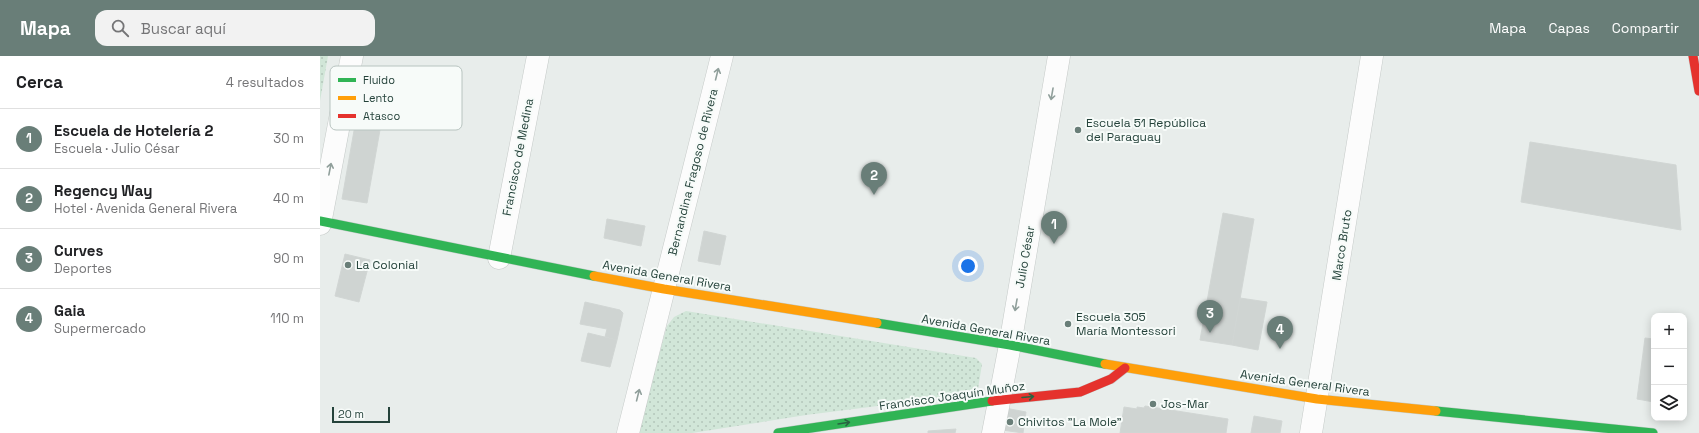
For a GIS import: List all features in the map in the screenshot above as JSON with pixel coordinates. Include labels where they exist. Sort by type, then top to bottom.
[{"type":"main road","points":[[1693,56],[1699,90]]},
{"type":"main road","name":"Avenida General Rivera","points":[[320,222],[664,289],[1010,345],[1125,368],[1318,399],[1653,433]]},
{"type":"main road","name":"Francisco Joaquín Muñoz","points":[[778,433],[998,400],[1080,392],[1111,379],[1125,368]]},
{"type":"street","points":[[350,66],[352,56]]},
{"type":"street","name":"Francisco de Medina","points":[[499,258],[538,56]]},
{"type":"street","name":"Bernandina Fragoso de Rivera","points":[[628,433],[722,56]]},
{"type":"street","name":"Julio César","points":[[993,433],[998,400],[1010,345],[1059,56]]},
{"type":"street","name":"Marco Bruto","points":[[1311,433],[1318,399],[1372,56]]},
{"type":"street","points":[[320,222],[338,130]]},
{"type":"green space","points":[[320,56],[328,56],[320,101]]},
{"type":"green space","points":[[686,311],[976,358],[982,364],[978,389],[973,394],[806,415],[692,433],[640,433],[639,427],[667,326],[674,317]]},
{"type":"building","points":[[354,130],[380,130],[367,203],[342,199]]},
{"type":"building","points":[[1530,142],[1676,165],[1681,230],[1521,202]]},
{"type":"building","points":[[1223,213],[1254,219],[1232,345],[1200,340]]},
{"type":"building","points":[[607,219],[645,226],[641,246],[604,238]]},
{"type":"building","points":[[704,231],[726,236],[720,265],[698,261]]},
{"type":"building","points":[[345,254],[370,260],[359,302],[335,296]]},
{"type":"building","points":[[1240,298],[1267,302],[1258,350],[1232,345]]},
{"type":"building","points":[[585,302],[620,310],[623,313],[617,340],[605,337],[607,329],[580,324]]},
{"type":"building","points":[[588,333],[617,340],[610,367],[581,361]]},
{"type":"building","points":[[1645,338],[1651,339],[1651,401],[1637,399]]},
{"type":"building","points":[[1145,406],[1228,419],[1226,433],[1120,433],[1124,407],[1137,409],[1137,407],[1144,408]]},
{"type":"building","points":[[1005,408],[1026,412],[1023,433],[1002,430]]},
{"type":"building","points":[[1254,416],[1282,421],[1280,433],[1251,433]]},
{"type":"building","points":[[956,429],[955,433],[928,433],[928,431]]},
{"type":"traffic: fast","points":[[320,221],[594,276]]},
{"type":"traffic: fast","points":[[877,323],[1010,345],[1105,364]]},
{"type":"traffic: fast","points":[[778,433],[992,401]]},
{"type":"traffic: fast","points":[[1436,411],[1653,433]]},
{"type":"traffic: slow","points":[[594,276],[664,289],[877,323]]},
{"type":"traffic: slow","points":[[1105,364],[1317,399],[1436,411]]},
{"type":"traffic: jam","points":[[1693,56],[1699,91]]},
{"type":"traffic: jam","points":[[992,401],[1080,392],[1111,379],[1125,368]]},
{"type":"place","name":"Escuela 51 República del Paraguay","points":[[1078,130]]},
{"type":"place","name":"Regency Way","points":[[874,195]]},
{"type":"place","name":"Escuela de Hotelería 2","points":[[1054,244]]},
{"type":"place","name":"La Colonial","points":[[348,265]]},
{"type":"place","name":"Escuela 305 María Montessori","points":[[1068,324]]},
{"type":"place","name":"Curves","points":[[1210,333]]},
{"type":"place","name":"Gaia","points":[[1280,349]]},
{"type":"place","name":"Jos-Mar","points":[[1153,404]]},
{"type":"place","name":"Chivitos \"La Mole\"","points":[[1010,422]]}]
